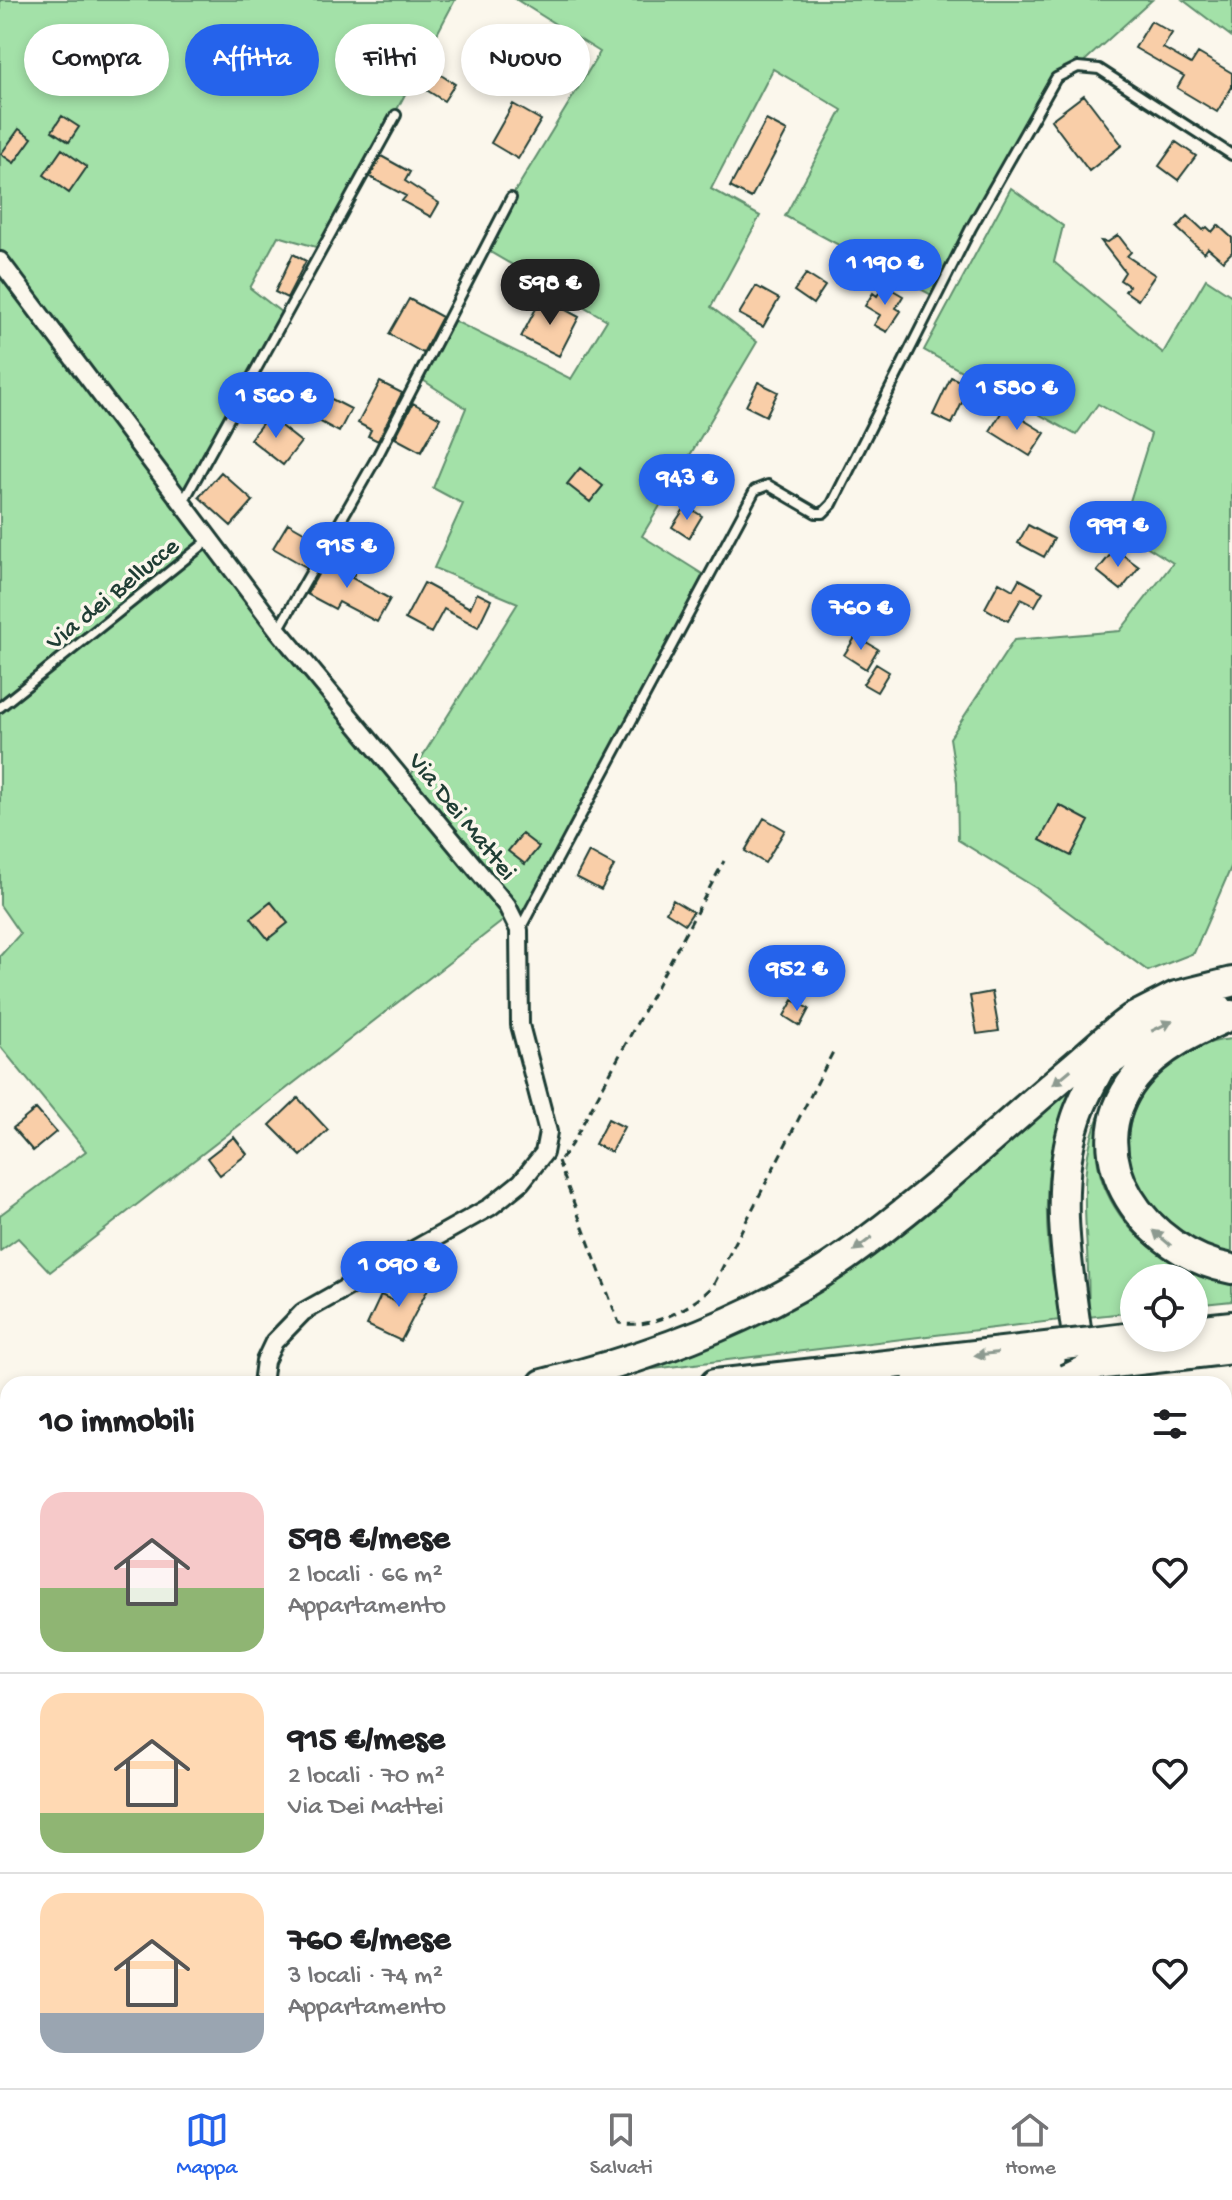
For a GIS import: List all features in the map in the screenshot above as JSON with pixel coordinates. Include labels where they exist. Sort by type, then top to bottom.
[{"type":"highway","points":[[573,1376],[715,1328],[825,1270],[883,1228],[1121,1026],[1176,996],[1232,982]]},
{"type":"highway","points":[[1103,1067],[1125,1048],[1163,1025],[1195,1012],[1232,1006]]},
{"type":"highway","points":[[1232,1015],[1169,1047],[1143,1067],[1118,1107],[1111,1148],[1121,1186],[1153,1230],[1186,1255],[1232,1269]]},
{"type":"highway","points":[[1074,1367],[1064,1213],[1068,1145],[1080,1107],[1103,1067],[1121,1026]]},
{"type":"highway","points":[[1208,1329],[1232,1326]]},
{"type":"highway","points":[[884,1376],[1074,1367],[1120,1344]]},
{"type":"highway","points":[[990,1376],[1232,1349]]},
{"type":"street","name":"Via Dei Mattei","points":[[0,261],[278,630],[507,906],[519,930],[520,1025],[548,1132],[551,1157]]},
{"type":"street","points":[[264,1376],[274,1342],[303,1312],[490,1207],[551,1157]]},
{"type":"lane","points":[[519,930],[755,490],[768,485],[816,513],[823,513],[832,504],[971,228],[1039,101],[1056,78],[1078,67],[1099,69],[1232,155]]},
{"type":"lane","points":[[183,503],[396,115]]},
{"type":"lane","points":[[278,630],[377,457],[511,198]]},
{"type":"lane","name":"Via dei Bellucce","points":[[0,707],[210,539]]},
{"type":"path","points":[[724,861],[573,1142],[551,1157],[619,1323],[648,1322],[684,1309],[713,1286],[834,1050]]},
{"type":"green space","points":[[0,0],[455,0],[442,24],[335,24],[335,96],[404,96],[323,249],[278,236],[250,288],[286,316],[183,503],[407,781],[518,603],[434,568],[463,504],[433,488],[466,408],[418,377],[449,318],[571,379],[607,320],[485,249],[511,198],[573,96],[590,96],[590,68],[600,52],[590,46],[590,24],[555,24],[517,0],[1152,0],[1078,67],[1055,78],[937,298],[785,216],[842,110],[773,69],[711,189],[760,216],[711,307],[757,342],[642,536],[712,580],[525,915],[513,913],[50,1272],[18,1238],[0,1251],[0,1215],[86,1151],[0,1046],[0,956],[20,934],[0,905]]},
{"type":"green space","points":[[1183,0],[1232,0],[1232,37]]},
{"type":"green space","points":[[1011,188],[1063,226],[1054,262],[1163,353],[1206,279],[1232,296],[1232,865],[1194,953],[1148,971],[1036,888],[958,840],[957,782],[950,738],[1014,640],[1120,631],[1173,563],[1121,530],[1151,434],[1098,404],[1076,435],[924,350]]},
{"type":"green space","points":[[1232,1039],[1232,1255],[1202,1244],[1175,1229],[1154,1209],[1138,1186],[1129,1160],[1128,1133],[1137,1105],[1164,1068],[1191,1050]]},
{"type":"green space","points":[[1080,1072],[1057,1129],[1048,1176],[1049,1249],[1061,1320],[628,1372],[719,1333]]},
{"type":"green space","points":[[1105,1103],[1097,1157],[1100,1174],[1115,1208],[1138,1236],[1152,1247],[1186,1264],[1120,1264],[1120,1314],[1088,1317],[1085,1181],[1094,1129]]},
{"type":"green space","points":[[1208,1270],[1232,1277],[1232,1301],[1208,1304]]},
{"type":"building","points":[[1151,21],[1172,33],[1163,48],[1191,64],[1198,53],[1232,73],[1232,87],[1217,112],[1177,88],[1184,76],[1135,48]]},
{"type":"building","points":[[445,78],[455,84],[444,101],[436,96],[445,96]]},
{"type":"building","points":[[1084,95],[1122,145],[1089,171],[1051,120]]},
{"type":"building","points":[[513,104],[541,120],[518,159],[491,143]]},
{"type":"building","points":[[62,116],[79,127],[69,142],[52,131]]},
{"type":"building","points":[[766,120],[787,131],[751,198],[730,187]]},
{"type":"building","points":[[19,129],[32,138],[14,163],[1,154]]},
{"type":"building","points":[[1176,142],[1196,156],[1178,180],[1159,166]]},
{"type":"building","points":[[62,149],[87,167],[69,193],[44,175]]},
{"type":"building","points":[[381,156],[410,172],[405,181],[439,203],[431,217],[402,201],[406,196],[370,177]]},
{"type":"building","points":[[1188,216],[1203,230],[1207,227],[1212,232],[1218,225],[1232,238],[1232,252],[1223,261],[1208,248],[1204,253],[1177,228]]},
{"type":"building","points":[[1118,235],[1131,252],[1127,256],[1155,275],[1138,300],[1125,291],[1129,286],[1120,280],[1125,272],[1101,241],[1108,242]]},
{"type":"building","points":[[293,254],[306,261],[287,298],[275,292]]},
{"type":"building","points":[[806,274],[825,286],[813,304],[794,291]]},
{"type":"building","points":[[884,285],[903,296],[896,308],[901,311],[887,332],[874,325],[880,315],[865,306],[873,293],[877,296]]},
{"type":"building","points":[[756,286],[779,299],[763,327],[739,314]]},
{"type":"building","points":[[542,297],[579,317],[559,356],[521,337]]},
{"type":"building","points":[[409,299],[442,317],[423,353],[389,334]]},
{"type":"building","points":[[951,377],[970,386],[952,424],[933,415]]},
{"type":"building","points":[[380,382],[402,393],[378,441],[368,436],[371,430],[358,423]]},
{"type":"building","points":[[758,382],[778,392],[766,416],[746,406]]},
{"type":"building","points":[[314,390],[351,409],[339,432],[302,412]]},
{"type":"building","points":[[413,403],[440,418],[421,452],[395,438]]},
{"type":"building","points":[[1004,408],[1045,433],[1030,456],[990,431]]},
{"type":"building","points":[[268,416],[301,442],[283,465],[250,439]]},
{"type":"building","points":[[580,468],[603,486],[590,502],[567,484]]},
{"type":"building","points":[[221,472],[253,501],[231,526],[199,497]]},
{"type":"building","points":[[686,506],[702,516],[689,538],[672,527]]},
{"type":"building","points":[[288,523],[316,539],[312,545],[317,548],[306,567],[273,548]]},
{"type":"building","points":[[1028,525],[1054,539],[1044,557],[1018,543]]},
{"type":"building","points":[[1115,549],[1139,567],[1121,590],[1097,571]]},
{"type":"building","points":[[329,555],[357,570],[352,578],[390,599],[377,622],[339,602],[335,609],[307,594]]},
{"type":"building","points":[[1019,579],[1043,592],[1035,606],[1021,599],[1008,621],[985,608],[999,582],[1013,590]]},
{"type":"building","points":[[424,583],[470,608],[477,593],[491,600],[478,627],[444,609],[431,633],[405,619]]},
{"type":"building","points":[[856,636],[878,649],[866,669],[844,655]]},
{"type":"building","points":[[876,664],[889,672],[877,692],[863,684]]},
{"type":"building","points":[[1059,805],[1089,821],[1071,856],[1040,840]]},
{"type":"building","points":[[764,818],[785,830],[765,863],[745,851]]},
{"type":"building","points":[[522,834],[539,847],[525,864],[508,851]]},
{"type":"building","points":[[589,852],[614,866],[601,890],[576,877]]},
{"type":"building","points":[[673,900],[693,912],[685,924],[666,912]]},
{"type":"building","points":[[271,902],[288,923],[268,939],[251,918]]},
{"type":"building","points":[[992,992],[999,1031],[977,1034],[970,996]]},
{"type":"building","points":[[793,1000],[809,1009],[800,1026],[784,1016]]},
{"type":"building","points":[[298,1098],[328,1130],[301,1156],[270,1125]]},
{"type":"building","points":[[36,1109],[56,1132],[33,1151],[13,1128]]},
{"type":"building","points":[[608,1119],[624,1127],[611,1152],[595,1144]]},
{"type":"building","points":[[234,1137],[247,1154],[220,1175],[207,1158]]},
{"type":"building","points":[[413,1273],[431,1283],[401,1341],[367,1325],[381,1295],[396,1302]]}]
